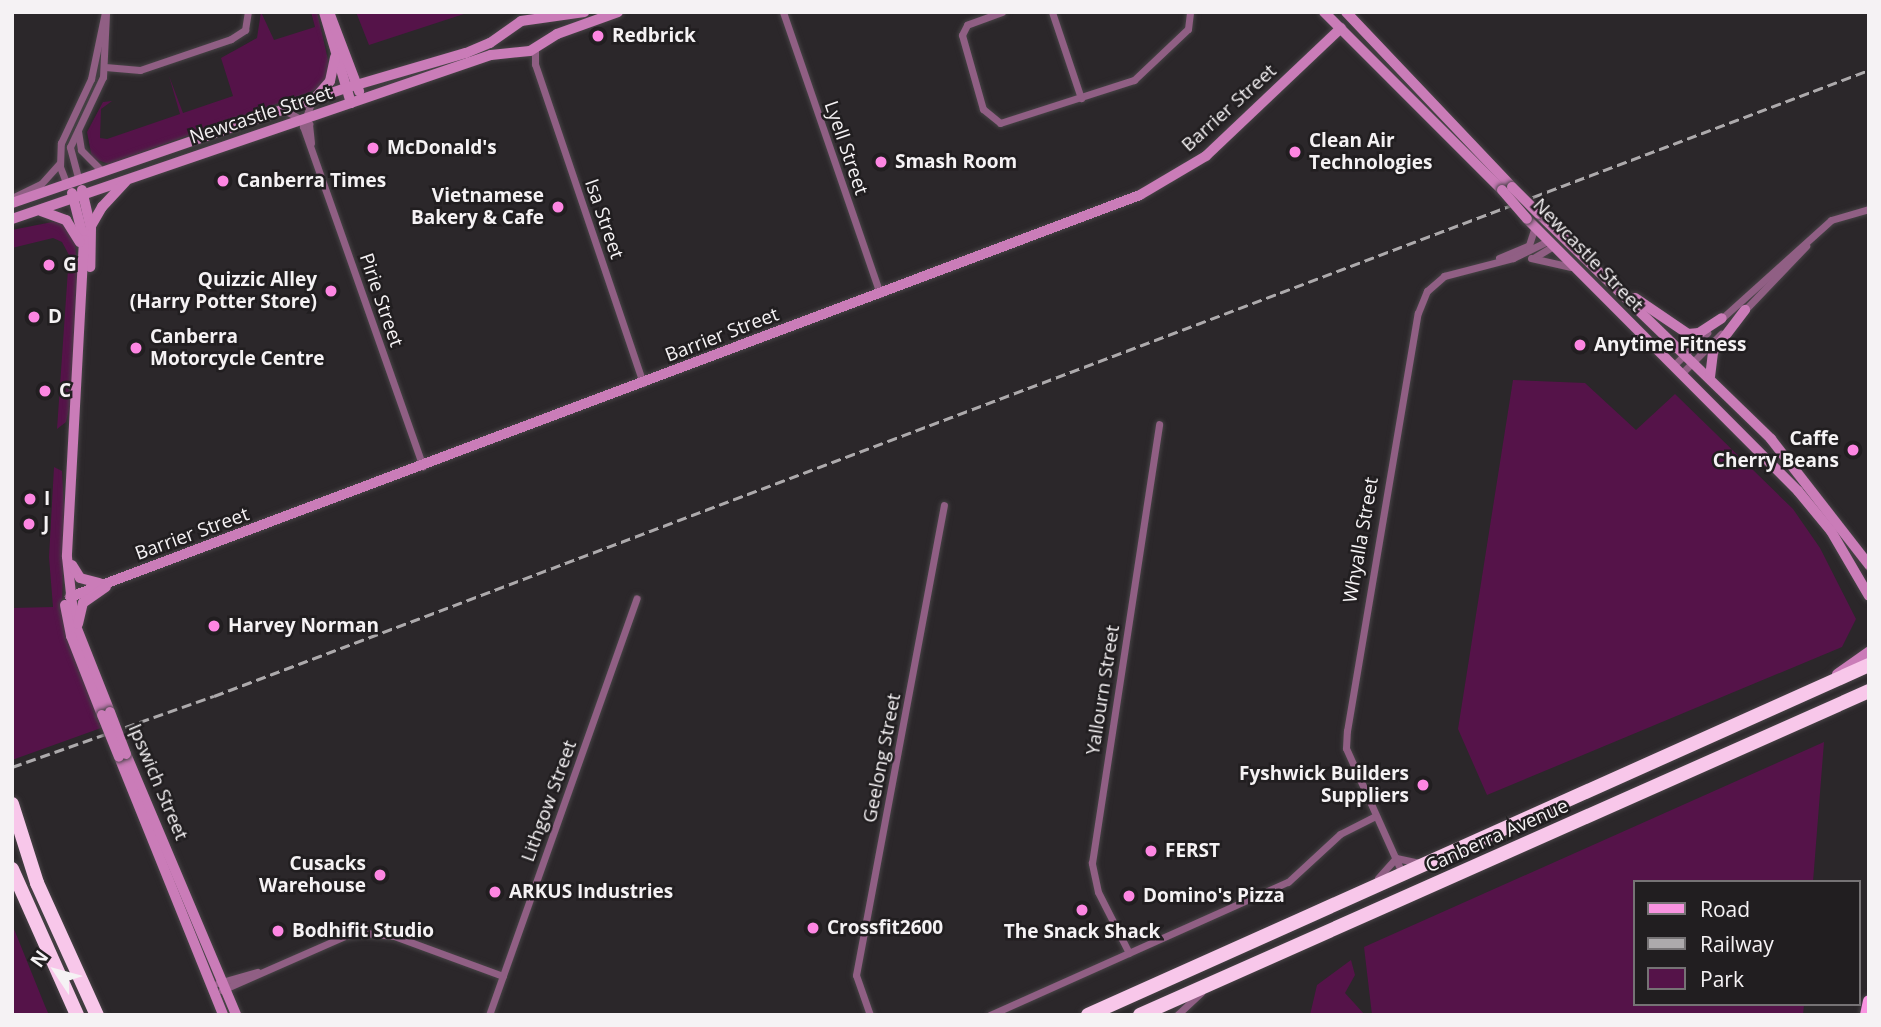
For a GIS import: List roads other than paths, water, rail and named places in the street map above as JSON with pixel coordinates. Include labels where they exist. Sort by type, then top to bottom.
[{"type":"highway","name":"Canberra Avenue","points":[[1088,1015],[1404,876],[1869,665]]},
{"type":"highway","name":"Canberra Avenue","points":[[1150,1014],[1221,978],[1865,698]]},
{"type":"highway","points":[[12,804],[37,883],[97,1015]]},
{"type":"highway","points":[[12,869],[77,1015]]},
{"type":"highway","points":[[1404,876],[1409,882],[1434,886]]},
{"type":"highway","points":[[1385,908],[1400,890],[1404,876]]},
{"type":"highway","points":[[1096,1015],[1137,1004],[1150,1014],[1153,996],[1168,979]]},
{"type":"main road","points":[[326,12],[335,57],[351,86]]},
{"type":"main road","points":[[326,12],[356,102]]},
{"type":"main road","name":"Newcastle Street","points":[[12,203],[351,86],[479,49],[513,28],[531,21],[584,12]]},
{"type":"main road","name":"Newcastle Street","points":[[12,219],[491,55],[530,49],[568,29],[618,12]]},
{"type":"main road","name":"Newcastle Street","points":[[1324,12],[1507,188],[1539,214],[1575,270],[1683,372],[1831,531],[1869,596]]},
{"type":"main road","points":[[1338,12],[1340,28],[1356,33],[1399,66]]},
{"type":"main road","name":"Newcastle Street","points":[[1346,12],[1399,66],[1507,188],[1531,223],[1598,274],[1710,377],[1770,439],[1867,560]]},
{"type":"main road","points":[[513,28],[512,44],[530,49],[541,32],[531,21]]},
{"type":"main road","name":"Barrier Street","points":[[70,597],[880,294],[1173,179],[1206,156],[1340,28]]},
{"type":"main road","points":[[314,99],[330,81],[335,57]]},
{"type":"main road","points":[[91,228],[102,207],[130,177]]},
{"type":"main road","name":"Ipswich Street","points":[[79,181],[84,251],[81,338]]},
{"type":"main road","name":"Ipswich Street","points":[[67,185],[79,196],[91,228],[81,338],[67,557],[66,615],[176,884],[223,1015]]},
{"type":"main road","points":[[36,210],[66,220],[84,251]]},
{"type":"main road","points":[[1598,274],[1688,334],[1699,333],[1723,318]]},
{"type":"main road","points":[[1710,377],[1713,352],[1745,310]]},
{"type":"main road","points":[[68,541],[75,574],[86,582],[102,583]]},
{"type":"main road","name":"Ipswich Street","points":[[67,557],[70,597],[82,644],[106,713]]},
{"type":"main road","points":[[82,644],[78,621],[83,603],[125,577]]},
{"type":"main road","points":[[66,615],[70,597]]},
{"type":"main road","points":[[1821,686],[1869,652]]},
{"type":"main road","name":"Ipswich Street","points":[[176,884],[225,985],[236,1015]]},
{"type":"main road","points":[[1866,1015],[1869,1001]]},
{"type":"street","points":[[79,181],[70,147],[105,67],[106,12]]},
{"type":"street","points":[[12,198],[53,174],[66,126],[91,79],[106,12]]},
{"type":"street","points":[[105,67],[137,70],[229,40],[245,30],[248,12]]},
{"type":"street","name":"Lyell Street","points":[[783,12],[880,294]]},
{"type":"street","points":[[1002,12],[967,25],[962,35],[987,117],[994,122],[1008,123],[1141,76],[1188,29],[1189,12]]},
{"type":"street","points":[[1052,12],[1081,98]]},
{"type":"street","name":"Isa Street","points":[[530,49],[643,383]]},
{"type":"street","points":[[284,110],[304,121],[314,99]]},
{"type":"street","name":"Pirie Street","points":[[304,121],[309,124],[311,143],[423,467]]},
{"type":"street","points":[[79,123],[81,150],[104,172]]},
{"type":"street","points":[[59,159],[67,185]]},
{"type":"street","points":[[1683,372],[1689,357],[1723,318],[1812,236],[1843,214],[1869,209]]},
{"type":"street","name":"Whyalla Street","points":[[1404,876],[1346,748],[1418,313],[1422,298],[1438,280],[1529,245],[1531,223]]},
{"type":"street","points":[[1675,364],[1689,357],[1745,310],[1812,236]]},
{"type":"street","name":"Whyalla Street","points":[[1531,258],[1555,239]]},
{"type":"street","name":"Whyalla Street","points":[[1513,258],[1555,239]]},
{"type":"street","name":"Whyalla Street","points":[[1489,262],[1531,258],[1575,270]]},
{"type":"street","name":"Yallourn Street","points":[[1129,953],[1098,892],[1092,863],[1159,425]]},
{"type":"street","name":"Geelong Street","points":[[870,1015],[856,975],[944,505]]},
{"type":"street","name":"Lithgow Street","points":[[489,1015],[637,598]]},
{"type":"street","points":[[990,1015],[1288,881],[1340,834],[1375,816]]},
{"type":"street","points":[[1331,906],[1343,895],[1384,875],[1396,858]]},
{"type":"street","name":"Canberra Avenue","points":[[1396,858],[1427,865]]},
{"type":"street","points":[[213,990],[365,933],[412,941],[503,976]]},
{"type":"street","points":[[1177,1015],[1221,978]]},
{"type":"railway","points":[[12,767],[214,696],[1869,70]]},
{"type":"place","name":"Redbrick","points":[[598,36]]},
{"type":"place","name":"McDonald's","points":[[373,148]]},
{"type":"place","name":"Clean Air Technologies","points":[[1295,152]]},
{"type":"place","name":"Smash Room","points":[[881,162]]},
{"type":"place","name":"Canberra Times","points":[[223,181]]},
{"type":"place","name":"Vietnamese Bakery & Cafe","points":[[558,207]]},
{"type":"place","name":"G","points":[[49,265]]},
{"type":"place","name":"Quizzic Alley (Harry Potter Store)","points":[[331,291]]},
{"type":"place","name":"D","points":[[34,317]]},
{"type":"place","name":"Anytime Fitness","points":[[1580,345]]},
{"type":"place","name":"Canberra Motorcycle Centre","points":[[136,348]]},
{"type":"place","name":"C","points":[[45,391]]},
{"type":"place","name":"Caffe Cherry Beans","points":[[1853,450]]},
{"type":"place","name":"I","points":[[30,499]]},
{"type":"place","name":"J","points":[[29,524]]},
{"type":"place","name":"Harvey Norman","points":[[214,626]]},
{"type":"place","name":"Fyshwick Builders Suppliers","points":[[1423,785]]},
{"type":"place","name":"FERST","points":[[1151,851]]},
{"type":"place","name":"Cusacks Warehouse","points":[[380,875]]},
{"type":"place","name":"ARKUS Industries","points":[[495,892]]},
{"type":"place","name":"Domino's Pizza","points":[[1129,896]]},
{"type":"place","name":"The Snack Shack","points":[[1082,910]]},
{"type":"place","name":"Crossfit2600","points":[[813,928]]},
{"type":"place","name":"Bodhifit Studio","points":[[278,931]]}]
